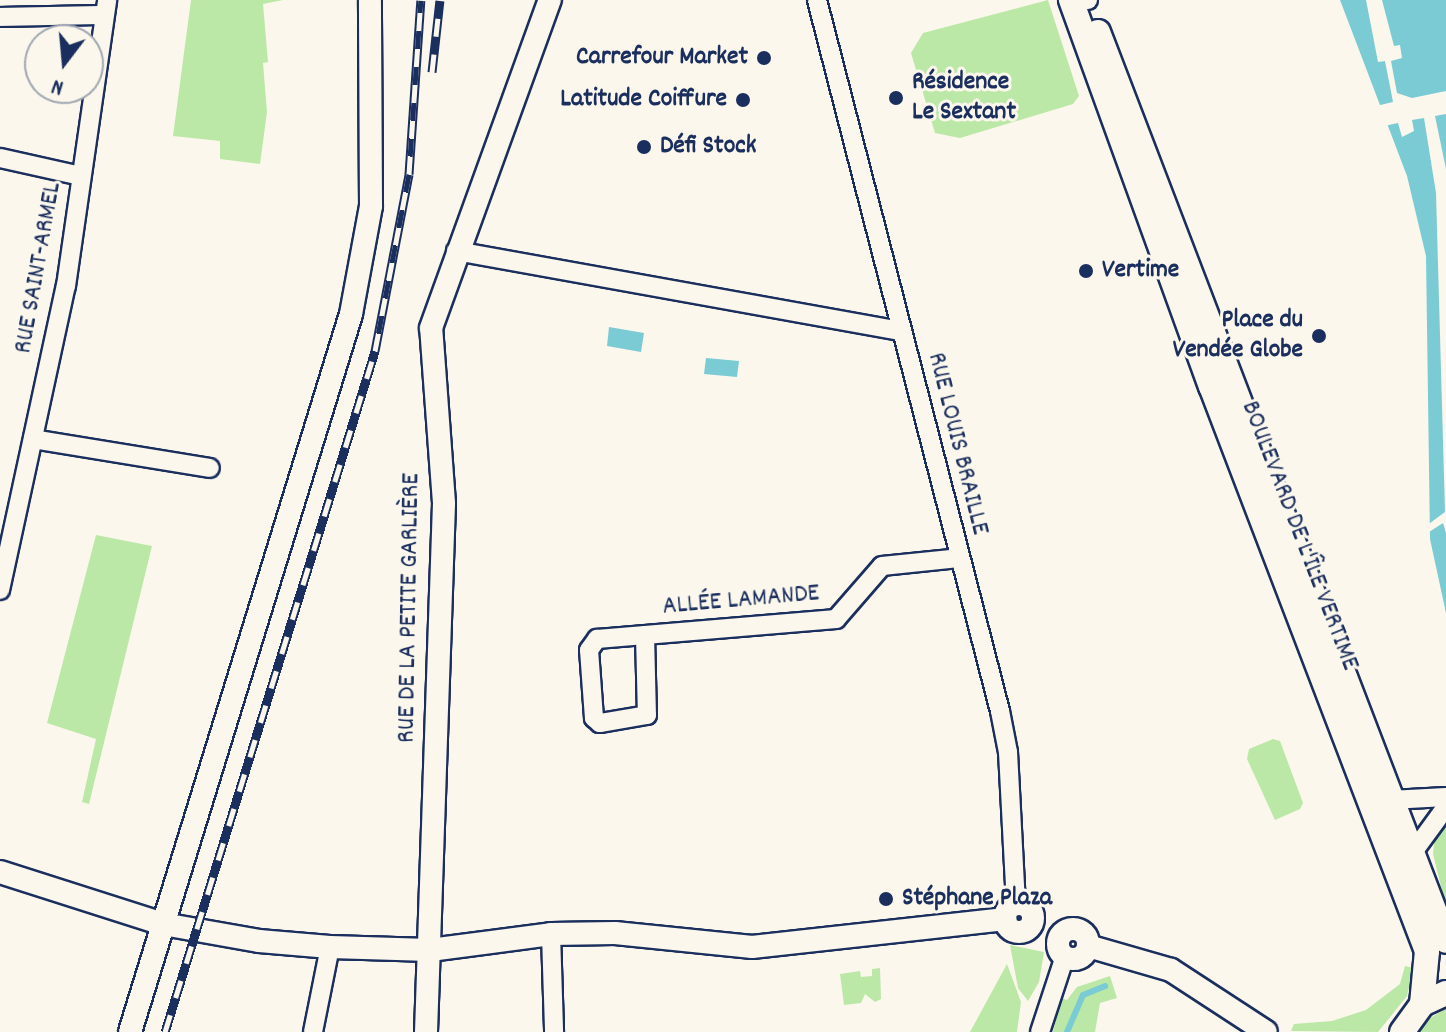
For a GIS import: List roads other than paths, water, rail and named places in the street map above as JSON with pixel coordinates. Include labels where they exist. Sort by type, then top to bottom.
[{"type":"main road","name":"BOULEVARD DE L'ÎLE VERTIME","points":[[1071,0],[1211,386],[1427,951],[1422,1004]]},
{"type":"main road","name":"BOULEVARD DE L'ÎLE VERTIME","points":[[1087,0],[1446,941]]},
{"type":"main road","points":[[1401,1031],[1422,1004],[1446,993]]},
{"type":"street","name":"RUE DE LA PETITE GARLIÈRE","points":[[426,1032],[444,503],[430,337],[456,251],[550,0]]},
{"type":"street","name":"RUE LOUIS BRAILLE","points":[[817,0],[1008,752],[1011,912]]},
{"type":"street","points":[[0,17],[106,7]]},
{"type":"street","name":"RUE SAINT-ARMEL","points":[[0,590],[66,286],[106,7]]},
{"type":"street","points":[[130,1032],[351,314],[371,206],[370,10]]},
{"type":"street","points":[[0,158],[81,176]]},
{"type":"street","points":[[456,251],[902,331]]},
{"type":"street","points":[[33,439],[210,468]]},
{"type":"street","name":"ALLÉE LAMANDE","points":[[645,635],[647,715],[600,723],[593,713],[593,643],[645,635],[836,619],[882,566],[959,558]]},
{"type":"street","points":[[1390,800],[1446,797]]},
{"type":"street","points":[[1411,855],[1446,807]]},
{"type":"street","points":[[0,872],[163,924],[259,941],[330,947],[430,950],[551,934],[615,933],[752,947],[1011,912],[1017,932],[1032,924],[1077,958],[1088,946],[1160,965],[1266,1032]]},
{"type":"street","points":[[551,934],[554,1032]]},
{"type":"street","points":[[313,1032],[330,947]]},
{"type":"street","points":[[1040,1032],[1063,947]]},
{"type":"water","points":[[1340,0],[1446,0],[1446,613],[1430,539],[1426,256],[1407,176]]},
{"type":"water","points":[[609,327],[644,333],[641,352],[607,346]]},
{"type":"water","points":[[706,358],[739,361],[737,377],[704,374]]},
{"type":"waterway","points":[[1067,1032],[1083,995],[1105,986]]},
{"type":"railway","points":[[165,1032],[375,351],[409,174],[421,0]]},
{"type":"railway","points":[[432,72],[440,0]]},
{"type":"place","name":"Carrefour Market","points":[[764,58]]},
{"type":"place","name":"Résidence Le Sextant","points":[[896,98]]},
{"type":"place","name":"Latitude Coiffure","points":[[743,100]]},
{"type":"place","name":"Défi Stock","points":[[644,147]]},
{"type":"place","name":"Vertime","points":[[1086,271]]},
{"type":"place","name":"Place du Vendée Globe","points":[[1319,336]]},
{"type":"place","name":"Stéphane Plaza","points":[[886,899]]}]
